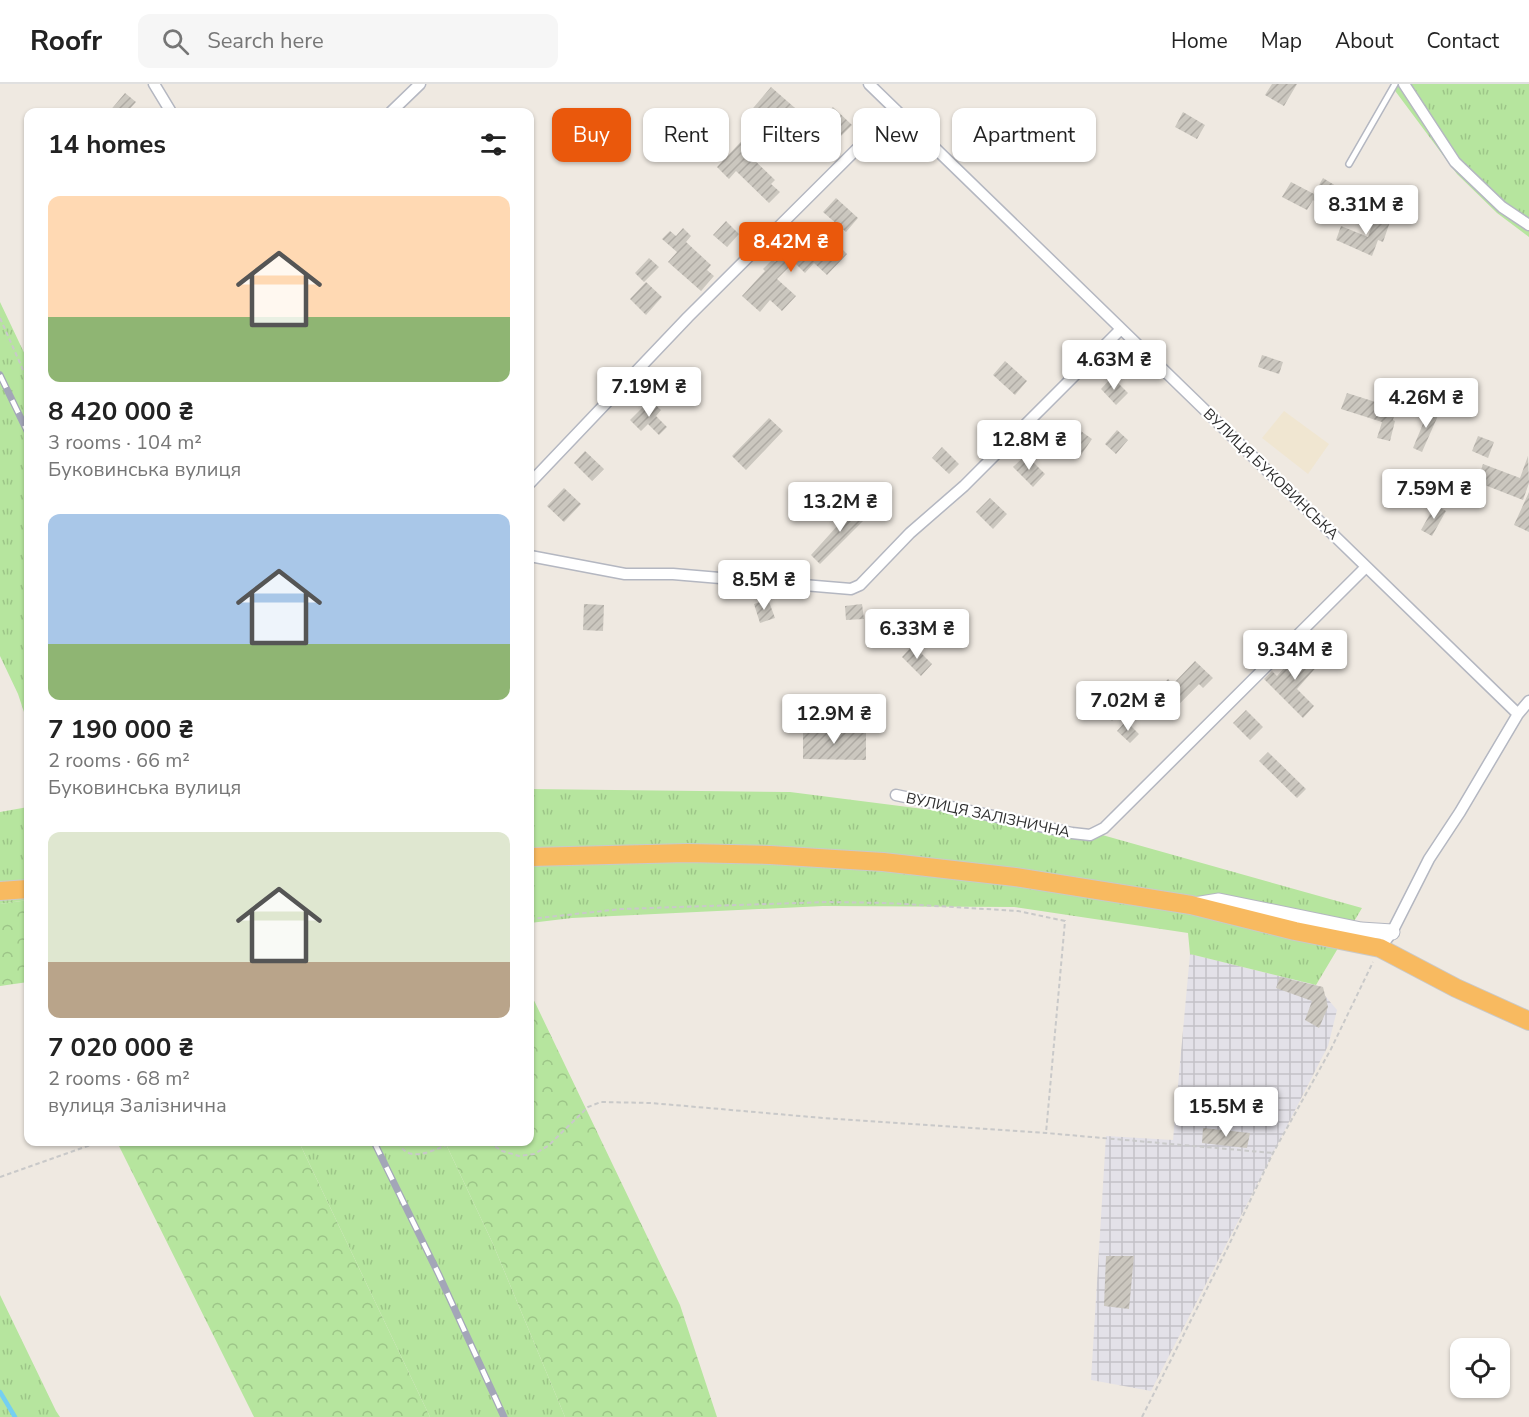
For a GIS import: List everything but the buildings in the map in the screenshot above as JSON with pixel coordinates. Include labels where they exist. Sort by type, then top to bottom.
[{"type":"highway","points":[[534,857],[687,853],[770,855],[883,862],[1015,877],[1191,905],[1295,931],[1380,948],[1456,988],[1529,1021]]},
{"type":"highway","points":[[0,891],[24,889]]},
{"type":"main road","points":[[1191,905],[1219,901],[1362,930],[1392,932]]},
{"type":"street","points":[[154,84],[169,108]]},
{"type":"street","points":[[395,108],[420,84]]},
{"type":"street","name":"ВУЛИЦЯ БУКОВИНСЬКА","points":[[869,84],[894,108]]},
{"type":"street","points":[[1404,84],[1455,162],[1502,207],[1529,225]]},
{"type":"street","points":[[534,479],[696,308],[853,153]]},
{"type":"street","name":"ВУЛИЦЯ БУКОВИНСЬКА","points":[[940,153],[1518,714]]},
{"type":"street","points":[[534,557],[625,574],[673,574],[851,589],[860,585],[910,533],[964,486],[1121,329]]},
{"type":"street","name":"ВУЛИЦЯ ЗАЛІЗНИЧНА","points":[[896,795],[1090,835],[1104,828],[1366,567]]},
{"type":"street","points":[[1380,948],[1392,932],[1429,859],[1518,714],[1529,700]]},
{"type":"lane","points":[[1349,164],[1395,84]]},
{"type":"path","points":[[0,318],[24,372]]},
{"type":"path","points":[[534,919],[621,909],[826,902],[887,903],[1018,911],[1065,921],[1046,1133]]},
{"type":"path","points":[[1142,1417],[1273,1153],[1330,1049],[1380,948]]},
{"type":"path","points":[[495,1146],[502,1151],[519,1156],[534,1154],[548,1146],[588,1107],[601,1102],[651,1103],[1273,1153]]},
{"type":"path","points":[[0,1178],[88,1146]]},
{"type":"path","points":[[400,1146],[409,1154],[424,1154],[445,1146]]},
{"type":"shaded area","points":[[1284,411],[1329,444],[1308,474],[1262,438]]},
{"type":"shaded area","points":[[1190,954],[1316,985],[1337,1010],[1328,1046],[1151,1391],[1091,1380],[1106,1136],[1173,1140]]},
{"type":"green space","points":[[1390,84],[1529,84],[1529,237],[1497,213],[1457,174]]},
{"type":"green space","points":[[0,302],[24,353],[24,712],[0,656]]},
{"type":"green space","points":[[534,789],[790,792],[1081,829],[1362,908],[1316,985],[1190,954],[1188,933],[1014,907],[823,906],[572,918],[534,923]]},
{"type":"green space","points":[[24,808],[24,901],[0,904],[0,812]]},
{"type":"green space","points":[[24,901],[24,983],[0,986],[0,904]]},
{"type":"green space","points":[[534,1000],[680,1305],[717,1417],[565,1417],[493,1244],[447,1146],[534,1146]]},
{"type":"green space","points":[[119,1146],[301,1146],[430,1417],[254,1417]]},
{"type":"green space","points":[[301,1146],[447,1146],[493,1244],[565,1417],[430,1417]]},
{"type":"green space","points":[[0,1295],[56,1411],[60,1417],[0,1417]]},
{"type":"waterway","points":[[0,1392],[15,1417]]},
{"type":"railway","points":[[0,375],[24,425]]},
{"type":"railway","points":[[376,1146],[439,1275],[504,1417]]}]
